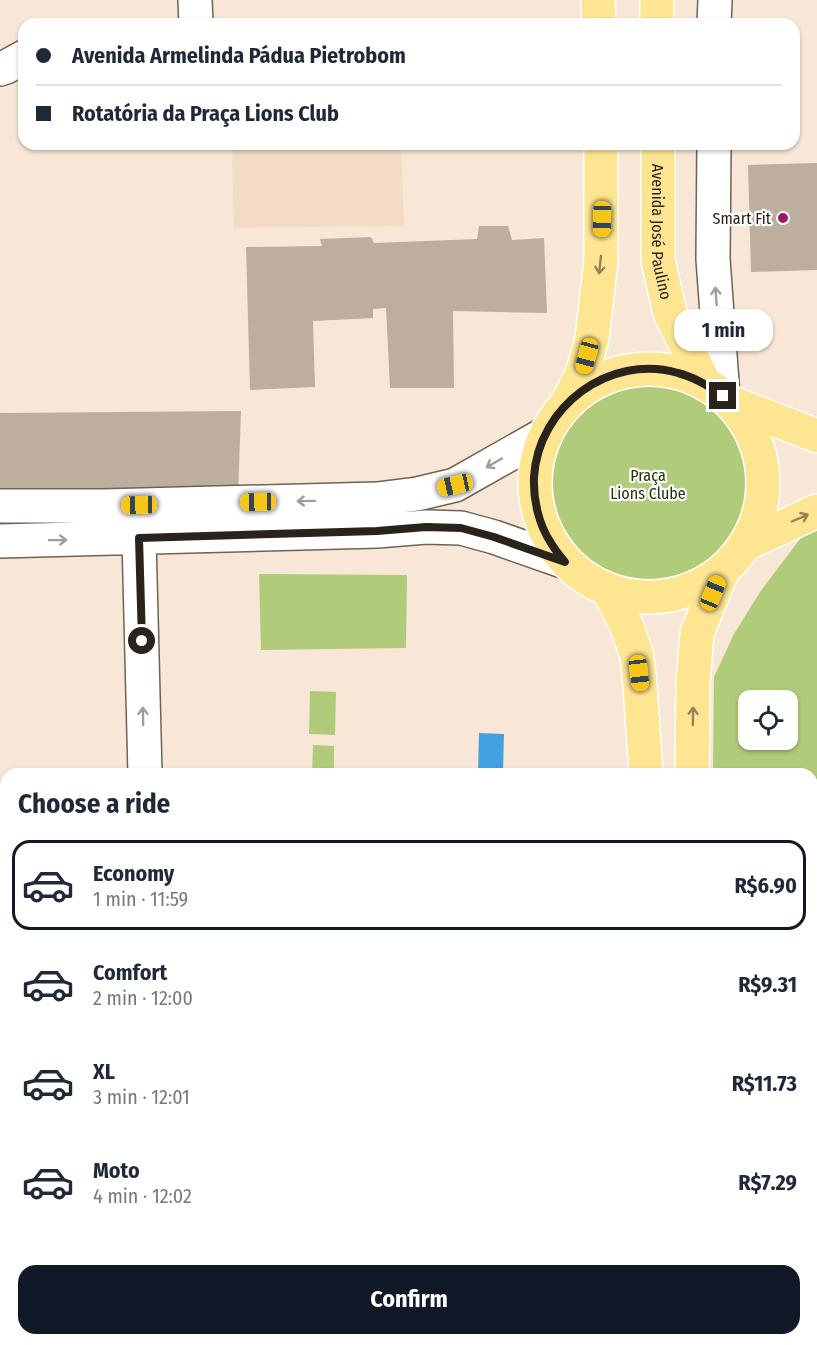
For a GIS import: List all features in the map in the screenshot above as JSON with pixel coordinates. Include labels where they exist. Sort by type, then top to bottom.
[{"type":"main road","points":[[598,0],[599,18]]},
{"type":"main road","points":[[657,0],[657,18]]},
{"type":"main road","points":[[601,150],[601,260],[592,339],[582,374],[567,403],[545,434],[535,467],[535,501],[541,523],[551,543],[565,562],[578,574],[593,583],[609,591],[632,597],[656,598],[680,594],[702,585],[722,572],[746,544],[817,511]]},
{"type":"main road","name":"Avenida José Paulino","points":[[658,150],[658,260],[670,313],[719,394],[749,427],[760,455],[764,486],[759,516],[746,544]]},
{"type":"main road","points":[[567,403],[590,384],[618,373],[647,369],[677,372],[719,394],[817,436]]},
{"type":"main road","points":[[692,768],[693,684],[697,633],[722,572]]},
{"type":"main road","points":[[609,591],[627,627],[637,656],[646,768]]},
{"type":"street","points":[[195,0],[196,18]]},
{"type":"street","points":[[714,18],[715,0]]},
{"type":"street","points":[[0,69],[18,60]]},
{"type":"street","points":[[714,150],[713,259],[719,394]]},
{"type":"street","points":[[0,506],[116,506],[377,500],[455,485],[545,434]]},
{"type":"street","points":[[0,541],[377,531],[426,527],[461,528],[565,562]]},
{"type":"street","points":[[139,538],[145,768]]},
{"type":"shaded area","points":[[232,150],[401,150],[404,226],[234,228]]},
{"type":"green space","name":"Praça Lions Clube","points":[[648,378],[669,380],[689,386],[707,396],[723,409],[736,425],[746,443],[752,463],[754,484],[752,505],[746,525],[736,543],[723,559],[707,572],[689,582],[669,588],[648,590],[627,588],[607,582],[589,572],[573,559],[560,543],[550,525],[544,505],[542,484],[544,463],[550,443],[560,425],[573,409],[589,396],[607,386],[627,380]]},
{"type":"green space","points":[[817,521],[817,768],[713,768],[714,677],[734,634],[760,592],[813,522]]},
{"type":"green space","points":[[259,574],[407,575],[406,648],[261,650]]},
{"type":"green space","points":[[310,691],[336,692],[335,735],[309,734]]},
{"type":"green space","points":[[313,745],[334,746],[334,768],[312,768]]},
{"type":"water","points":[[479,733],[504,734],[503,768],[478,768]]},
{"type":"building","name":"Smart Fit","points":[[817,163],[817,270],[751,272],[748,165]]},
{"type":"building","points":[[479,226],[508,226],[512,240],[544,238],[547,313],[453,311],[454,388],[390,388],[386,308],[373,309],[373,318],[313,321],[315,387],[250,390],[246,247],[322,246],[320,239],[371,237],[374,243],[477,239]]},
{"type":"building","points":[[241,411],[238,497],[0,496],[0,413]]},
{"type":"place","name":"Smart Fit","points":[[783,218]]},
{"type":"route","points":[[142,641],[139,538],[377,531],[426,527],[461,528],[565,562],[551,543],[541,523],[535,501],[534,478],[537,455],[545,434],[567,403],[590,384],[618,373],[647,369],[677,372],[705,384],[723,396]]}]
